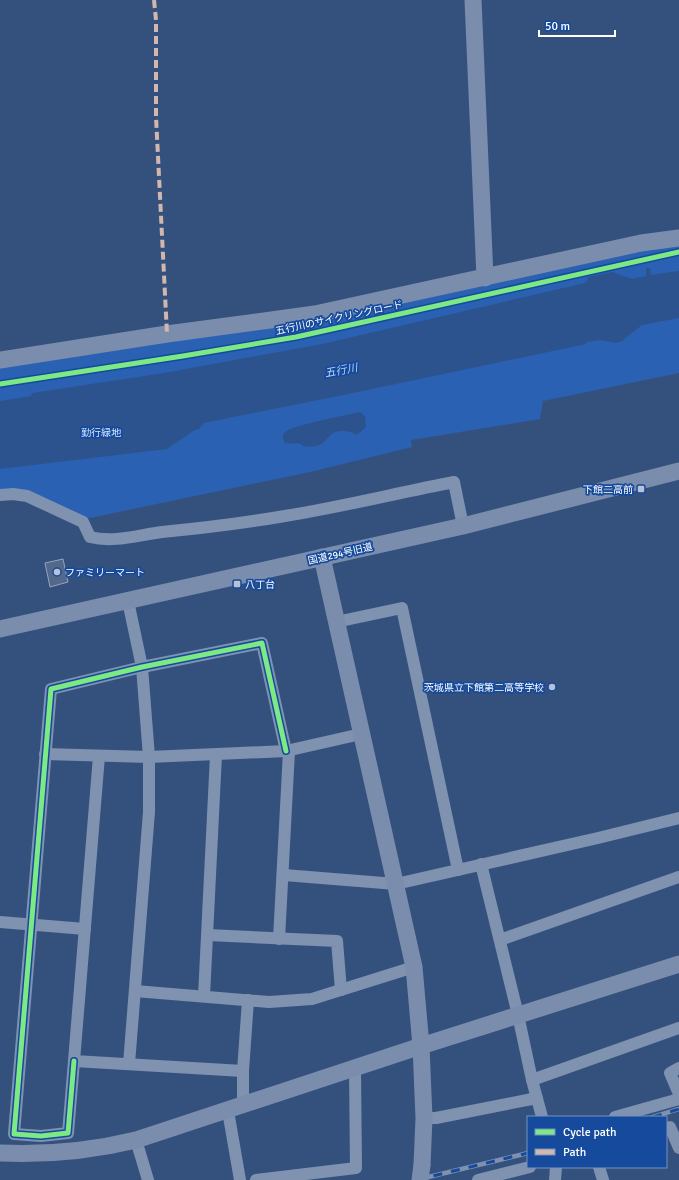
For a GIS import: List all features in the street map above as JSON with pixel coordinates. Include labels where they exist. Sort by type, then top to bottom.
[{"type":"street","points":[[473,0],[485,278]]},
{"type":"street","points":[[0,360],[167,334],[315,314],[641,243],[679,238]]},
{"type":"street","name":"国道294号旧道","points":[[0,629],[464,526],[679,471]]},
{"type":"street","points":[[0,495],[13,494],[27,496],[83,522],[90,537],[98,539],[114,539],[286,516],[454,482],[464,526]]},
{"type":"street","points":[[322,557],[414,967],[422,1046],[424,1118],[421,1172]]},
{"type":"street","points":[[128,601],[142,667],[149,757],[149,812],[129,1064]]},
{"type":"street","points":[[336,622],[402,608],[458,870]]},
{"type":"street","points":[[100,756],[68,1133],[41,1136],[14,1134],[51,689],[142,667],[262,643],[288,751],[284,875],[280,939]]},
{"type":"street","points":[[45,754],[149,757],[288,751],[361,734]]},
{"type":"street","points":[[204,996],[216,755]]},
{"type":"street","points":[[284,875],[396,884],[679,818]]},
{"type":"street","points":[[481,864],[542,1116]]},
{"type":"street","points":[[500,940],[679,877]]},
{"type":"street","points":[[0,922],[85,929]]},
{"type":"street","points":[[208,935],[338,942],[340,990]]},
{"type":"street","points":[[0,1153],[56,1153],[113,1146],[136,1140],[422,1046],[679,964]]},
{"type":"street","points":[[135,991],[269,1002],[312,999],[414,967]]},
{"type":"street","points":[[240,1180],[235,1108],[243,1071],[248,1000]]},
{"type":"street","points":[[532,1080],[679,1028]]},
{"type":"street","points":[[74,1061],[243,1071]]},
{"type":"street","points":[[679,1068],[670,1073],[679,1094]]},
{"type":"street","points":[[256,1180],[356,1168],[355,1069]]},
{"type":"street","points":[[424,1118],[436,1118],[537,1098]]},
{"type":"street","points":[[619,1116],[679,1099]]},
{"type":"street","points":[[672,1126],[679,1148]]},
{"type":"street","points":[[136,1140],[148,1180]]},
{"type":"street","points":[[478,1180],[527,1168]]},
{"type":"street","points":[[555,1180],[556,1168]]},
{"type":"street","points":[[599,1168],[603,1180]]},
{"type":"green space","name":"勤行緑地","points":[[679,243],[679,373],[543,401],[540,419],[411,440],[412,447],[310,472],[85,519],[0,492],[0,365]]},
{"type":"water","name":"五行川","points":[[646,268],[650,268],[651,275],[679,271],[679,318],[642,325],[622,341],[616,343],[600,340],[587,342],[586,344],[204,423],[199,429],[195,430],[167,449],[0,469],[0,401],[31,396],[32,393],[164,373],[322,344],[585,283],[589,277],[612,272],[632,279],[646,276]]},
{"type":"water","points":[[360,412],[365,416],[366,427],[357,435],[351,432],[337,431],[321,444],[311,447],[303,446],[297,443],[285,443],[283,439],[283,434],[285,432],[298,426]]},
{"type":"building","name":"ファミリーマート","points":[[63,559],[68,582],[50,587],[45,563]]},
{"type":"railway","points":[[656,1116],[679,1109]]},
{"type":"railway","points":[[416,1180],[527,1153]]},
{"type":"marked path","points":[[154,0],[156,20],[156,117],[167,334]]},
{"type":"cycle path","name":"五行川のサイクリングロード","points":[[0,384],[296,337],[679,252]]},
{"type":"cycle path","points":[[74,1061],[68,1133],[41,1136],[14,1134],[51,689],[142,667],[262,643],[286,751]]},
{"type":"place","name":"下館二高前","points":[[641,489]]},
{"type":"place","name":"ファミリーマート","points":[[57,572]]},
{"type":"place","name":"八丁台","points":[[237,584]]},
{"type":"place","name":"茨城県立下館第二高等学校","points":[[552,687]]}]
